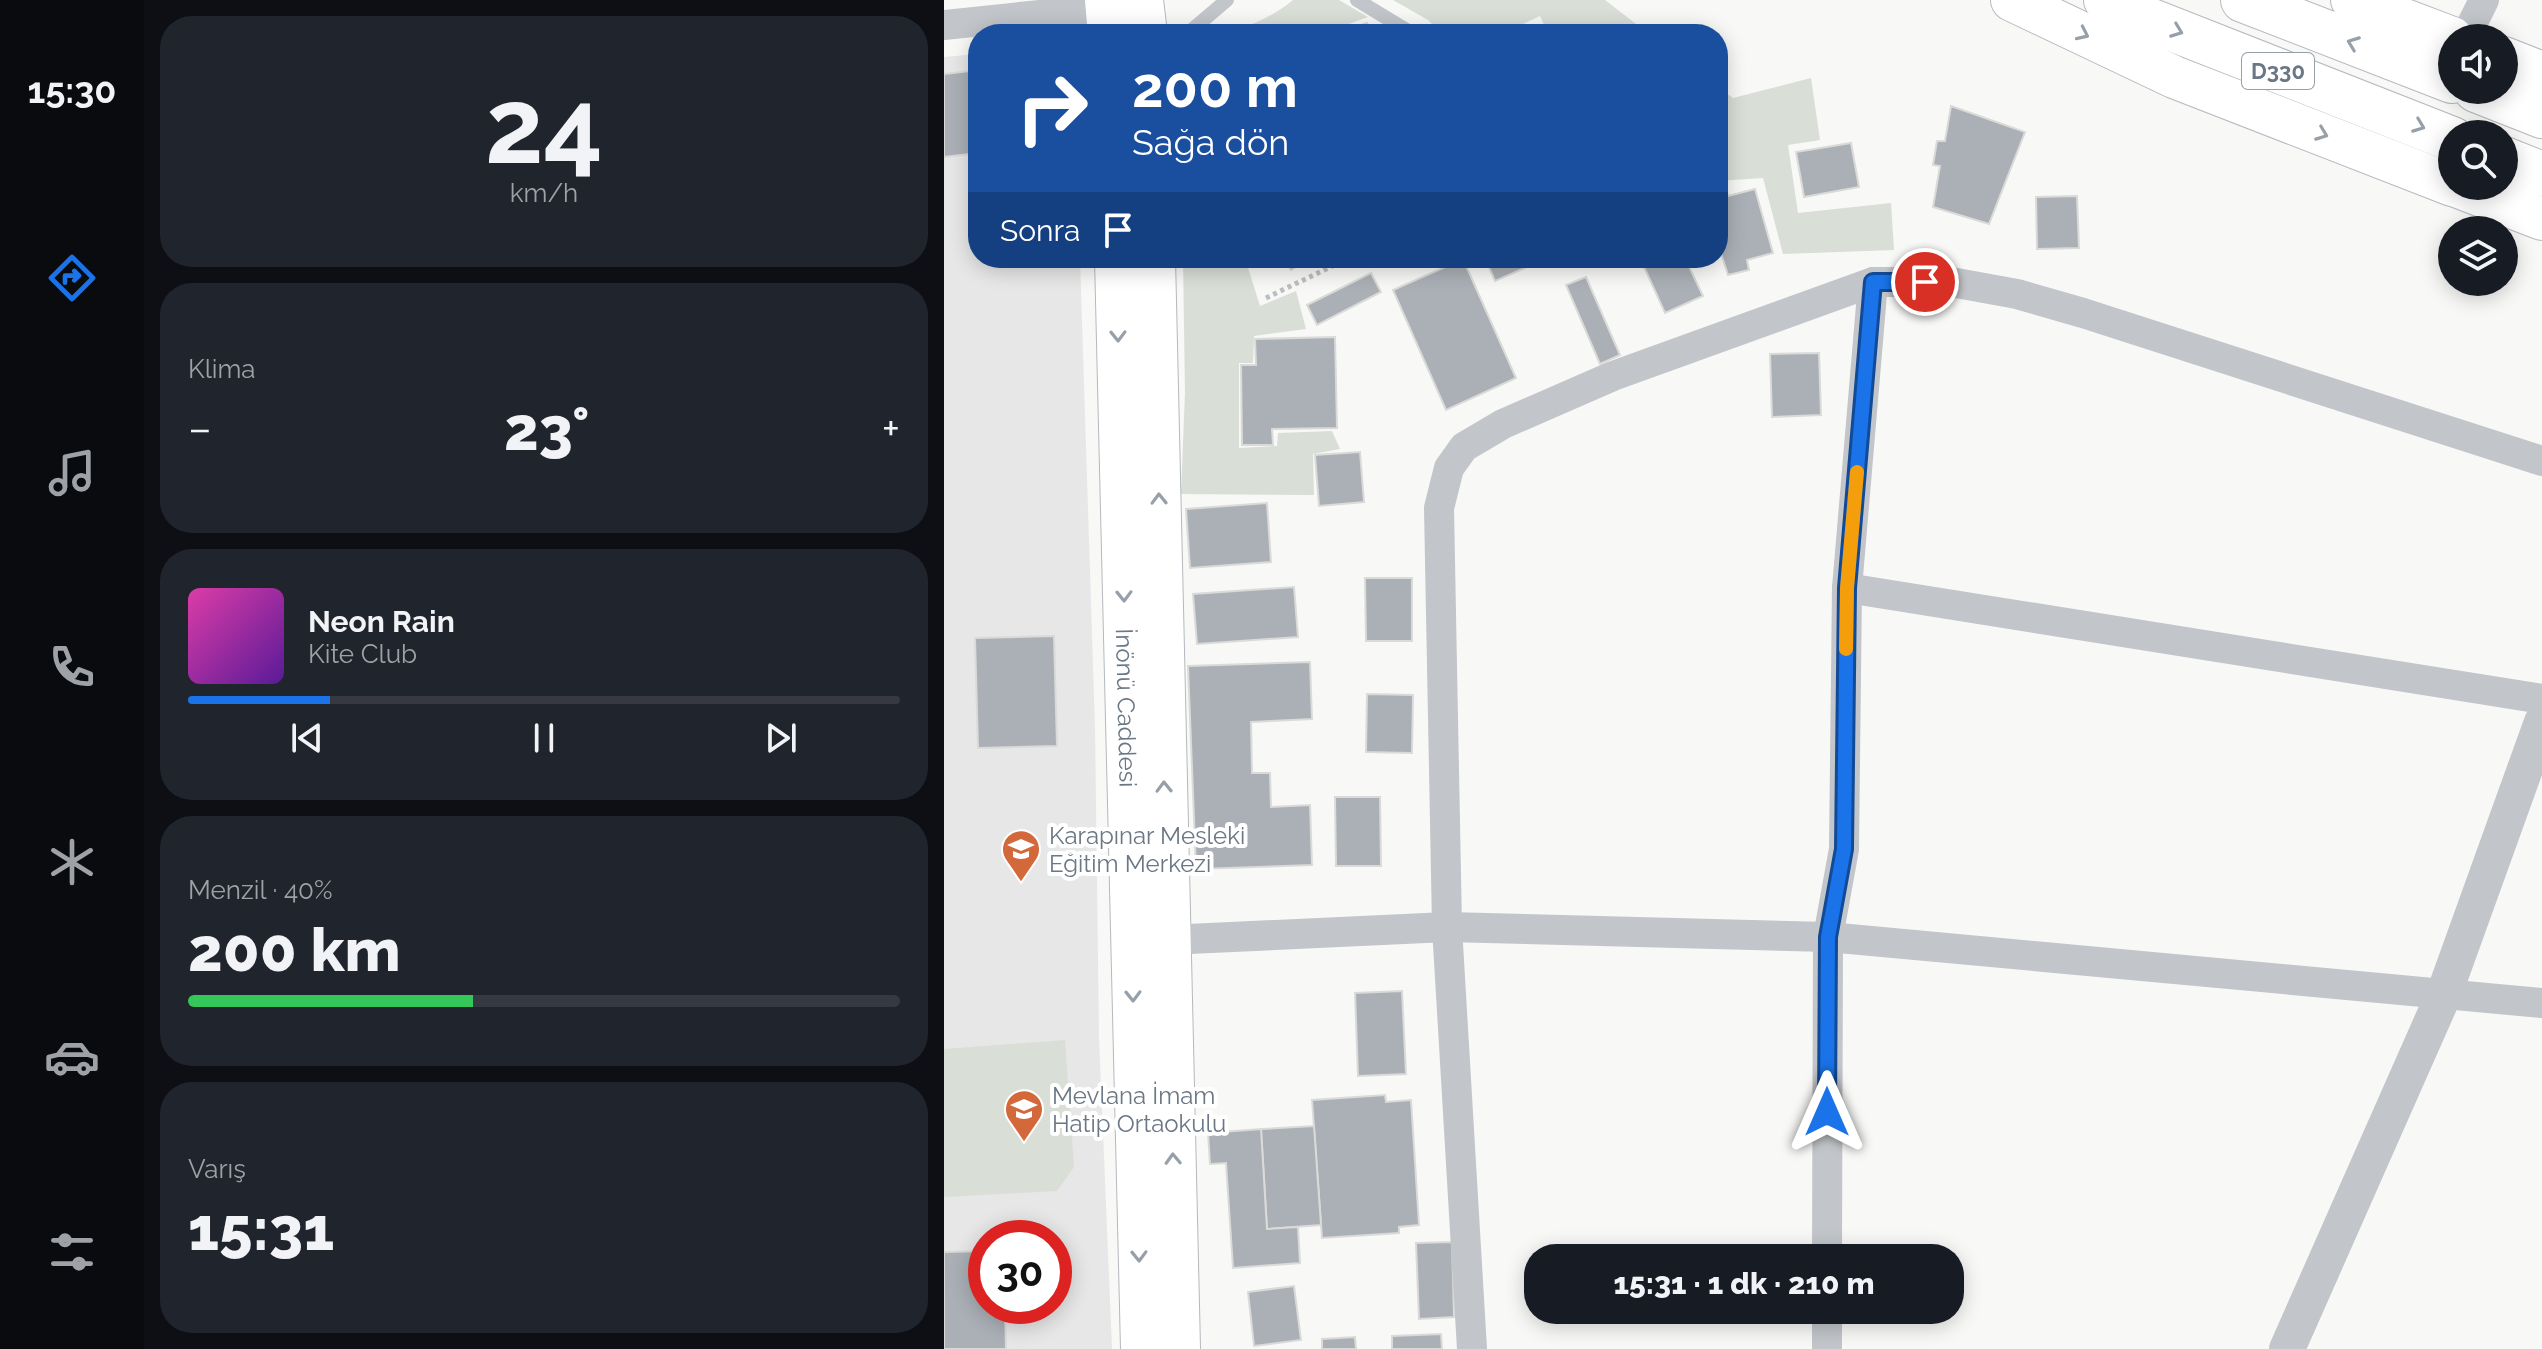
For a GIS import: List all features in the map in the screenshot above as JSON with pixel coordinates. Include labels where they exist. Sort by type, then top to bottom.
[{"type":"highway","name":"D330","points":[[2106,0],[2139,16],[2438,133]]},
{"type":"highway","name":"D330","points":[[2243,0],[2438,76]]},
{"type":"highway","points":[[2512,104],[2542,116]]},
{"type":"highway","points":[[2518,165],[2542,174]]},
{"type":"main road","points":[[2012,0],[2174,77],[2438,179]]},
{"type":"main road","points":[[2352,0],[2438,33]]},
{"type":"main road","points":[[1116,10],[1134,24]]},
{"type":"main road","points":[[2518,64],[2542,73]]},
{"type":"main road","points":[[2493,200],[2542,219]]},
{"type":"main road","name":"İnönü Caddesi","points":[[1116,268],[1149,940],[1179,1349]]},
{"type":"main road","name":"İnönü Caddesi","points":[[1142,1349],[1149,940],[1154,268]]},
{"type":"street","points":[[2472,24],[2484,0]]},
{"type":"street","points":[[944,25],[1116,10]]},
{"type":"street","points":[[1827,1244],[1828,937],[1844,849],[1847,588],[1873,282]]},
{"type":"street","points":[[1472,1349],[1447,927],[1439,508],[1449,468],[1464,447],[1517,418],[1613,376],[1873,282],[1951,282],[2017,294],[2098,317],[2542,461]]},
{"type":"street","points":[[1847,588],[2542,699]]},
{"type":"street","points":[[2287,1349],[2444,994],[2542,722]]},
{"type":"street","points":[[1149,940],[1447,927],[1828,937],[2542,1003]]},
{"type":"street","points":[[1827,1324],[1827,1349]]},
{"type":"lane","points":[[1199,24],[1227,0]]},
{"type":"lane","points":[[1357,0],[1397,24]]},
{"type":"path","points":[[1266,298],[1328,268]]},
{"type":"shaded area","points":[[1293,0],[1339,0],[1368,17],[1349,24],[1253,24]]},
{"type":"shaded area","points":[[1393,0],[1605,0],[1636,24],[1544,24],[1540,16],[1523,24],[1432,24]]},
{"type":"shaded area","points":[[968,55],[968,268],[1080,268],[1095,729],[1099,1038],[1112,1349],[944,1349],[944,57]]},
{"type":"shaded area","points":[[1811,78],[1820,140],[1788,145],[1798,213],[1891,203],[1894,250],[1783,254],[1763,178],[1728,180],[1728,94],[1733,98]]},
{"type":"shaded area","points":[[1183,268],[1248,268],[1260,306],[1296,291],[1306,329],[1254,336],[1253,363],[1239,363],[1239,448],[1277,446],[1278,433],[1332,431],[1340,449],[1313,454],[1314,495],[1181,494],[1185,393]]},
{"type":"shaded area","points":[[1065,1040],[1074,1167],[1057,1191],[944,1197],[944,1049]]},
{"type":"building","points":[[968,71],[968,154],[944,157],[944,74]]},
{"type":"building","points":[[1951,106],[2025,132],[1989,224],[1933,207],[1940,166],[1933,165],[1937,141],[1945,141]]},
{"type":"building","points":[[1851,143],[1859,187],[1804,197],[1796,152]]},
{"type":"building","points":[[1755,189],[1773,253],[1747,260],[1749,270],[1728,275],[1728,196]]},
{"type":"building","points":[[2077,196],[2079,248],[2037,249],[2036,197]]},
{"type":"building","points":[[1443,268],[1467,268],[1516,378],[1446,410],[1393,290]]},
{"type":"building","points":[[1489,268],[1525,268],[1495,281]]},
{"type":"building","points":[[1645,268],[1690,268],[1703,296],[1665,313]]},
{"type":"building","points":[[1371,273],[1381,292],[1317,325],[1307,305]]},
{"type":"building","points":[[1586,277],[1620,355],[1600,364],[1566,285]]},
{"type":"building","points":[[1335,337],[1337,428],[1272,429],[1273,445],[1242,445],[1241,365],[1256,365],[1255,339]]},
{"type":"building","points":[[1819,353],[1821,415],[1772,417],[1770,354]]},
{"type":"building","points":[[1360,452],[1364,502],[1319,506],[1315,455]]},
{"type":"building","points":[[1267,503],[1271,562],[1190,568],[1186,509]]},
{"type":"building","points":[[1365,578],[1412,578],[1412,641],[1366,641]]},
{"type":"building","points":[[1294,587],[1298,637],[1197,644],[1193,594]]},
{"type":"building","points":[[1054,636],[1057,746],[978,748],[975,638]]},
{"type":"building","points":[[1310,662],[1312,719],[1251,722],[1252,773],[1270,773],[1271,807],[1310,805],[1312,865],[1196,869],[1188,666]]},
{"type":"building","points":[[1367,694],[1413,695],[1412,753],[1366,752]]},
{"type":"building","points":[[1335,797],[1380,797],[1381,866],[1336,866]]},
{"type":"building","points":[[1402,991],[1406,1074],[1358,1076],[1355,993]]},
{"type":"building","points":[[1385,1095],[1386,1102],[1411,1100],[1419,1225],[1399,1227],[1399,1233],[1322,1238],[1312,1100]]},
{"type":"building","points":[[1314,1126],[1321,1225],[1267,1229],[1261,1129]]},
{"type":"building","points":[[1261,1129],[1267,1229],[1298,1227],[1300,1263],[1233,1268],[1226,1163],[1210,1164],[1208,1133]]},
{"type":"building","points":[[1452,1242],[1454,1317],[1419,1319],[1416,1243]]},
{"type":"building","points":[[968,1251],[968,1324],[1005,1324],[1006,1349],[944,1349],[944,1252]]},
{"type":"building","points":[[1294,1286],[1301,1340],[1254,1346],[1248,1292]]},
{"type":"building","points":[[1441,1334],[1442,1349],[1392,1349],[1392,1336]]},
{"type":"building","points":[[1355,1337],[1356,1349],[1322,1349],[1322,1339]]},
{"type":"slow traffic","points":[[1846,649],[1847,588],[1857,472]]},
{"type":"place","name":"Karapınar Mesleki Eğitim Merkezi","points":[[1021,883]]},
{"type":"place","name":"Mevlana İmam Hatip Ortaokulu","points":[[1024,1143]]},
{"type":"route","points":[[1827,1112],[1828,937],[1844,849],[1847,588],[1873,282],[1925,282]]}]
